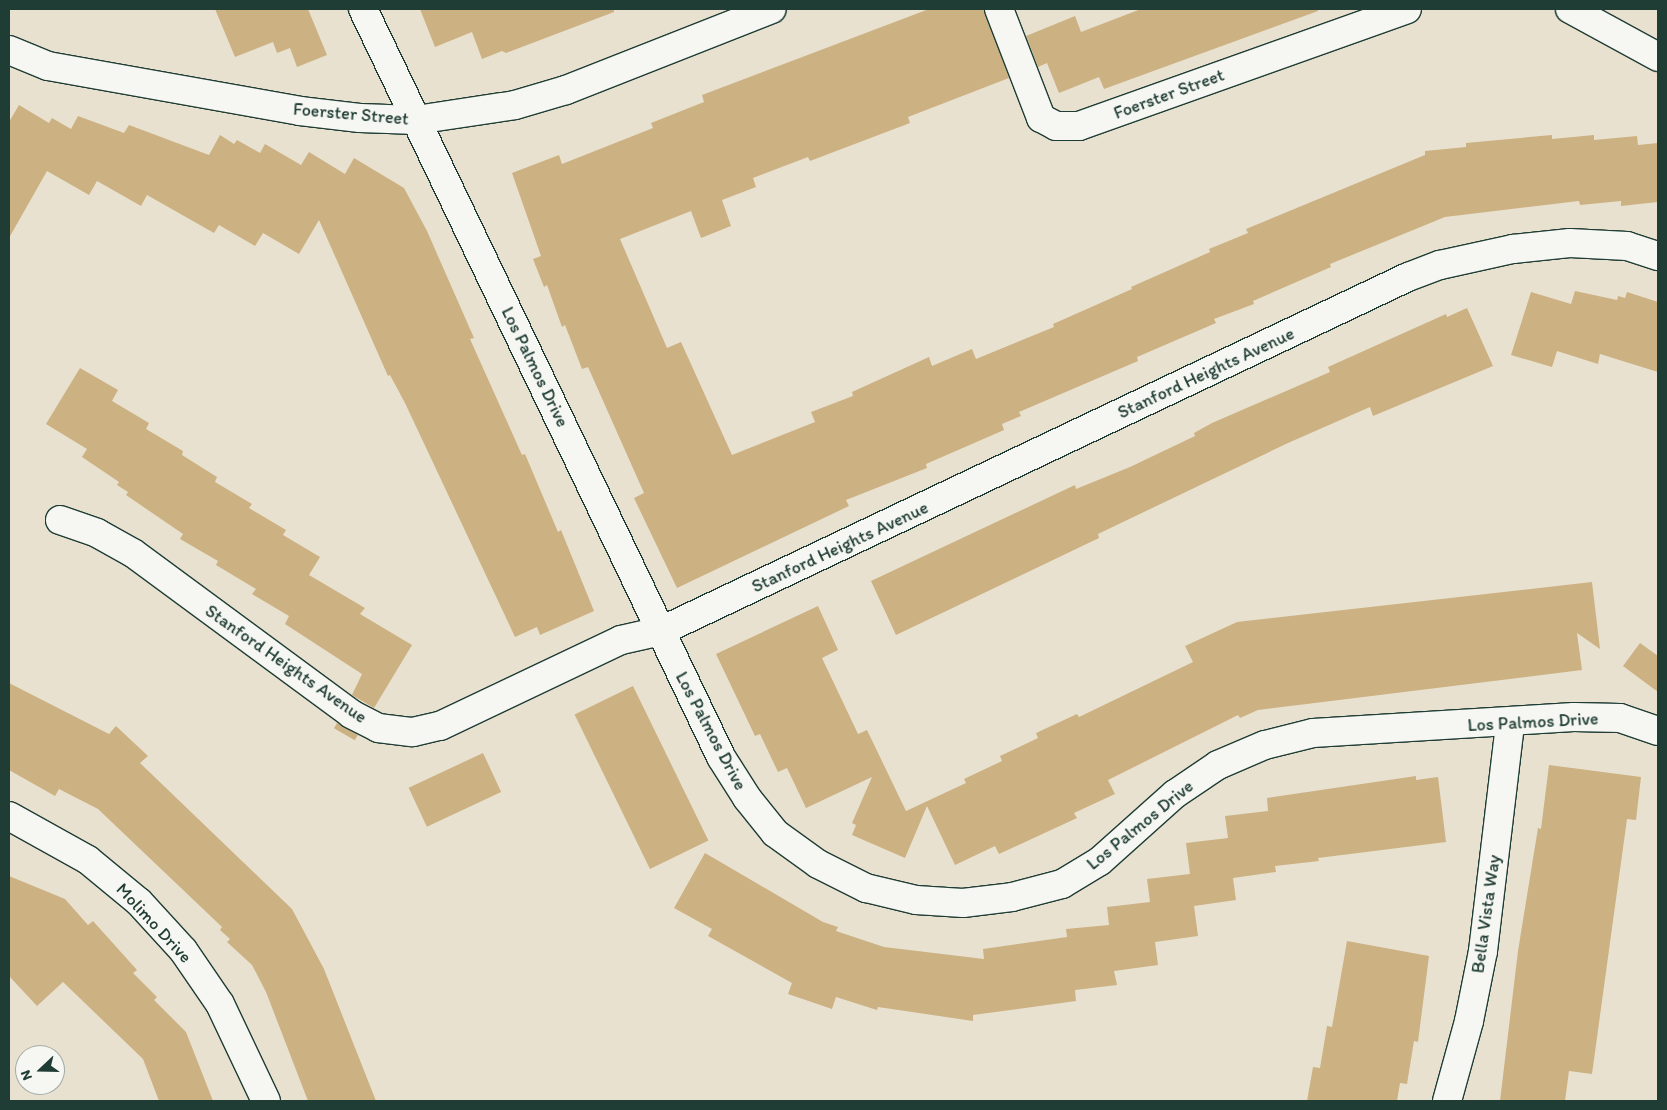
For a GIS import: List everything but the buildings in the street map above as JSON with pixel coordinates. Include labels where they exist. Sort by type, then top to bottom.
[{"type":"street","name":"Los Palmos Drive","points":[[363,9],[721,757],[747,798],[776,833],[818,864],[866,888],[916,900],[963,903],[1012,897],[1062,884],[1100,861],[1175,794],[1218,764],[1265,744],[1313,733],[1510,723],[1574,717],[1620,718],[1658,731]]},
{"type":"street","name":"Foerster Street","points":[[9,50],[48,66],[300,111],[360,118],[416,120],[515,105],[566,90],[772,9]]},
{"type":"street","name":"Foerster Street","points":[[999,9],[1041,118],[1056,126],[1079,126],[1407,9]]},
{"type":"street","points":[[1570,9],[1658,57]]},
{"type":"street","name":"Stanford Heights Avenue","points":[[60,520],[97,533],[133,553],[351,714],[378,728],[413,732],[440,726],[621,640],[661,631],[1440,265],[1513,249],[1570,243],[1627,246],[1658,256]]},
{"type":"street","name":"Bella Vista Way","points":[[1447,1101],[1469,1021],[1483,950],[1510,723]]},
{"type":"street","name":"Molimo Drive","points":[[9,816],[88,860],[139,902],[183,950],[220,1004],[266,1101]]}]
